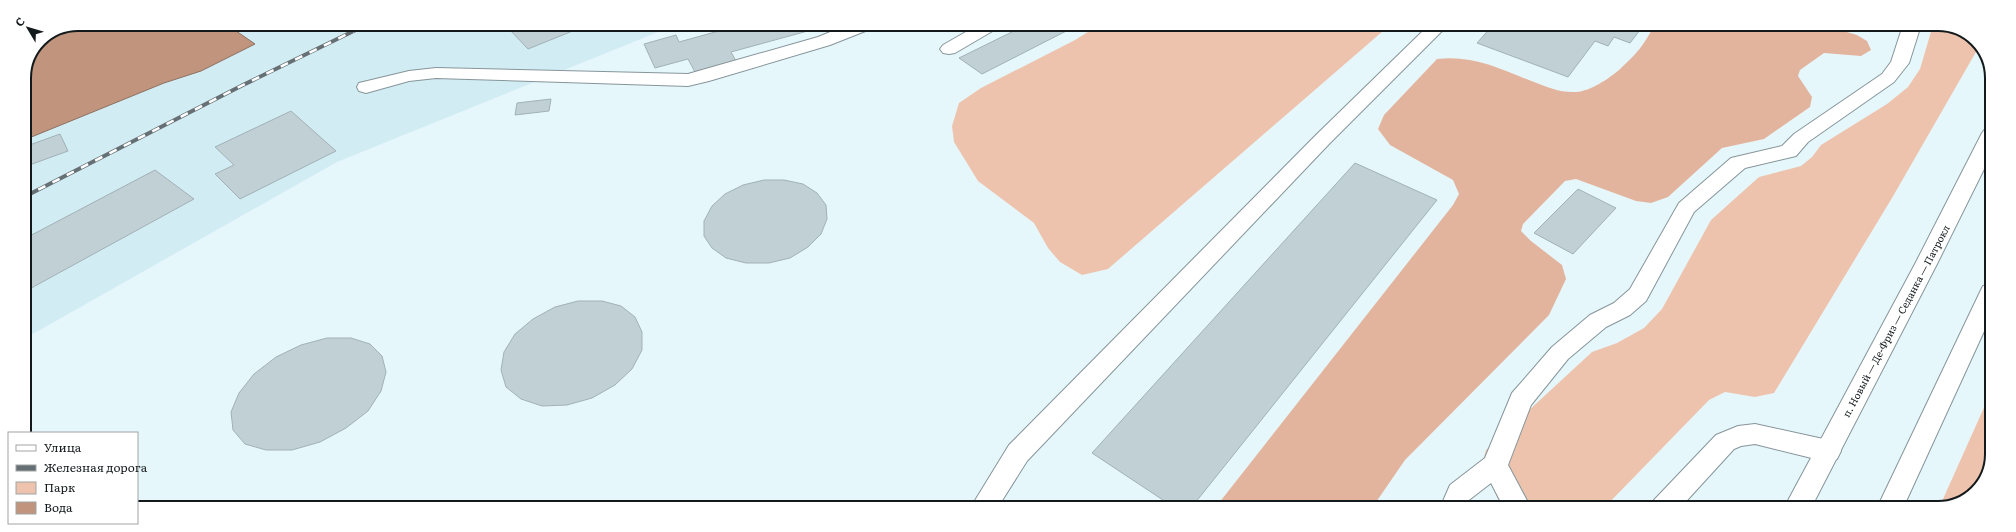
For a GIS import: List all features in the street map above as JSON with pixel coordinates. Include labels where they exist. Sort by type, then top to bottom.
[{"type":"main road","points":[[366,86],[409,76],[436,73],[688,80],[703,77],[824,41],[849,31]]},
{"type":"main road","points":[[949,49],[979,31]]},
{"type":"main road","points":[[988,501],[1018,452],[1322,140],[1433,31]]},
{"type":"main road","points":[[1456,501],[1459,493],[1495,465],[1521,400],[1560,353],[1598,321],[1622,309],[1638,296],[1686,208],[1738,163],[1789,151],[1801,138],[1888,78],[1900,63],[1910,31]]},
{"type":"main road","name":"п. Новый — Де-Фриз — Седанка — Патрокл","points":[[1801,501],[1926,264],[1985,147]]},
{"type":"main road","points":[[1893,501],[1985,305]]},
{"type":"main road","points":[[1670,501],[1725,442],[1738,436],[1755,434],[1828,451]]},
{"type":"main road","points":[[1495,465],[1514,501]]},
{"type":"shaded area","points":[[236,31],[661,31],[337,162],[31,335],[31,137],[164,83],[201,71],[254,44]]},
{"type":"shaded area","points":[[1843,31],[1857,35],[1867,41],[1871,50],[1861,56],[1824,53],[1800,70],[1798,76],[1812,97],[1810,107],[1764,139],[1722,148],[1668,197],[1651,203],[1636,201],[1576,179],[1565,181],[1523,224],[1521,231],[1531,241],[1562,265],[1566,279],[1549,315],[1405,460],[1377,501],[1220,501],[1453,205],[1459,194],[1453,180],[1390,145],[1378,129],[1384,115],[1437,59],[1450,58],[1475,61],[1560,91],[1576,92],[1588,89],[1605,81],[1619,70],[1635,54],[1651,32]]},
{"type":"green space","points":[[1089,31],[1383,31],[1108,269],[1082,275],[1060,262],[1048,248],[1034,223],[978,181],[954,142],[952,126],[959,103],[981,88],[1075,40]]},
{"type":"green space","points":[[1931,31],[1947,32],[1962,37],[1976,51],[1892,198],[1774,393],[1755,397],[1725,392],[1709,400],[1611,501],[1499,501],[1482,464],[1486,450],[1592,352],[1617,343],[1644,328],[1662,309],[1711,220],[1759,177],[1801,166],[1812,157],[1821,145],[1887,104],[1908,87],[1920,69]]},
{"type":"green space","points":[[1985,405],[1985,454],[1981,472],[1973,485],[1962,495],[1953,499],[1942,501]]},
{"type":"water","points":[[78,31],[236,31],[255,44],[201,71],[164,83],[31,137],[32,69],[39,52],[42,48],[48,48],[48,42],[60,35]]},
{"type":"building","points":[[511,31],[573,31],[528,49]]},
{"type":"building","points":[[719,31],[808,31],[731,52],[736,61],[695,72],[688,59],[655,68],[644,44],[676,35],[679,42]]},
{"type":"building","points":[[1014,31],[1066,31],[982,74],[959,58]]},
{"type":"building","points":[[1488,31],[1639,31],[1630,43],[1614,37],[1608,46],[1595,41],[1568,77],[1477,43]]},
{"type":"building","points":[[551,99],[549,111],[515,115],[517,103]]},
{"type":"building","points":[[291,111],[336,151],[240,199],[215,174],[234,165],[215,147]]},
{"type":"building","points":[[60,134],[68,151],[31,164],[31,144]]},
{"type":"building","points":[[1355,163],[1437,200],[1197,501],[1164,501],[1092,453]]},
{"type":"building","points":[[155,170],[194,199],[31,288],[31,235]]},
{"type":"building","points":[[764,180],[784,180],[803,184],[817,193],[826,205],[827,219],[821,234],[808,247],[790,258],[769,263],[746,263],[726,258],[712,248],[704,236],[704,221],[712,206],[725,194],[743,185]]},
{"type":"building","points":[[1578,189],[1616,208],[1573,254],[1534,233]]},
{"type":"building","points":[[578,301],[602,301],[621,306],[635,317],[642,332],[642,350],[632,369],[615,385],[592,398],[567,405],[542,406],[521,399],[506,387],[501,370],[504,352],[515,334],[533,319],[555,307]]},
{"type":"building","points":[[327,338],[351,338],[370,344],[382,356],[386,372],[381,391],[368,411],[346,428],[320,442],[292,450],[266,450],[245,444],[233,430],[231,412],[239,393],[254,374],[276,357],[301,345]]},
{"type":"railway","points":[[31,193],[243,85],[354,31]]}]
